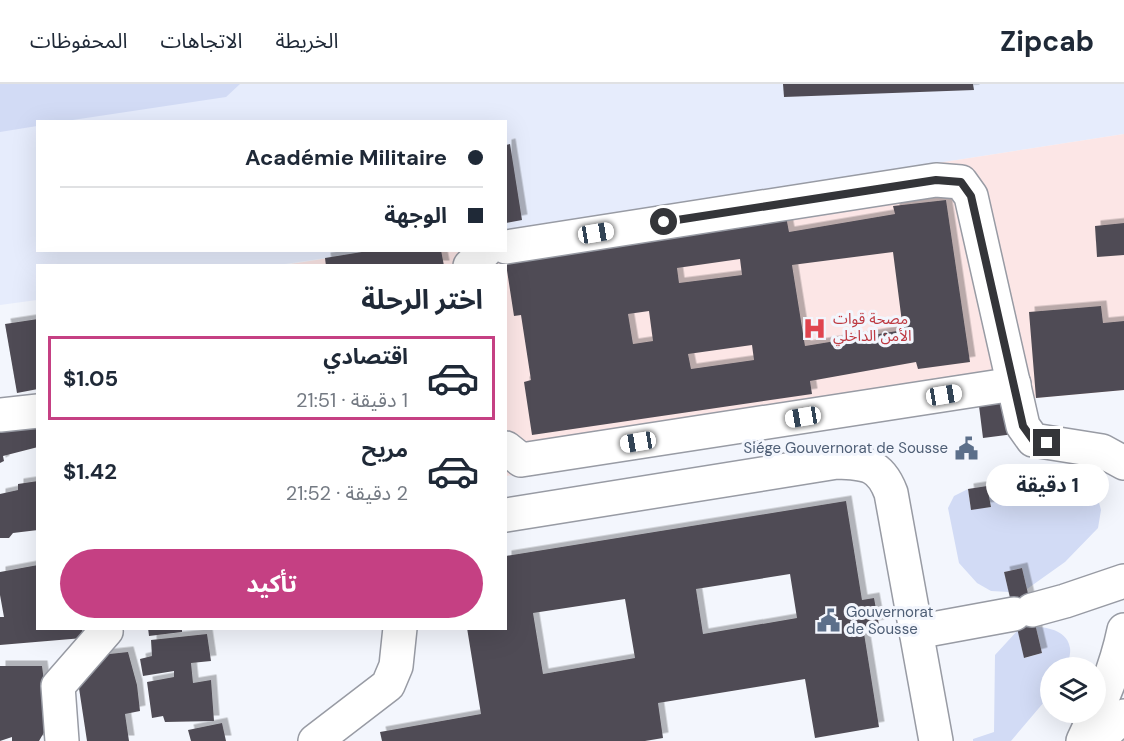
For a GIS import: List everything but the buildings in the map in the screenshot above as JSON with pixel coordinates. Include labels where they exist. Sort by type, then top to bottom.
[{"type":"street","points":[[507,247],[936,180],[961,182],[971,196],[1023,426],[1033,440],[1117,452]]},
{"type":"street","points":[[472,264],[484,252]]},
{"type":"street","points":[[507,449],[521,460],[1014,384]]},
{"type":"street","points":[[0,416],[36,411]]},
{"type":"street","points":[[507,515],[837,462],[871,466],[885,477],[891,493],[936,741]]},
{"type":"street","points":[[916,632],[1023,612],[1076,598],[1124,581]]},
{"type":"street","points":[[62,741],[58,686],[106,630]]},
{"type":"street","points":[[315,741],[388,686],[396,666],[400,630]]},
{"type":"street","points":[[1083,741],[1105,694],[1124,630]]},
{"type":"street","points":[[1096,741],[1124,716]]},
{"type":"shaded area","points":[[0,84],[1124,84],[1124,134],[507,230],[507,120],[36,120],[36,252],[367,252],[285,264],[36,264],[36,300],[0,305]]},
{"type":"shaded area","points":[[0,84],[240,84],[226,97],[73,120],[36,120],[36,126],[0,132]]},
{"type":"shaded area","name":"مصحة قوات الأمن الداخلي","points":[[1124,134],[1124,390],[1036,398],[507,476],[507,264],[291,264],[368,252],[507,252],[507,230]]},
{"type":"shaded area","points":[[1035,478],[1082,479],[1097,495],[1101,510],[1098,528],[1065,562],[1027,589],[1022,568],[1004,572],[1009,592],[991,591],[977,583],[959,563],[948,508],[954,496],[968,489],[971,509],[991,507],[987,486]]},
{"type":"shaded area","points":[[1036,627],[1052,629],[1066,638],[1070,657],[1040,657],[1040,707],[1011,741],[973,741],[973,739],[994,732],[995,655],[1018,630],[1025,658],[1042,653]]},
{"type":"place","name":"مصحة قوات الأمن الداخلي","points":[[815,328]]},
{"type":"place","name":"Siége Gouvernorat de Sousse","points":[[966,448]]},
{"type":"place","name":"Gouvernorat de Sousse","points":[[828,621]]},
{"type":"route","points":[[664,222],[936,180],[961,182],[971,196],[1023,426],[1033,440],[1047,443]]}]
